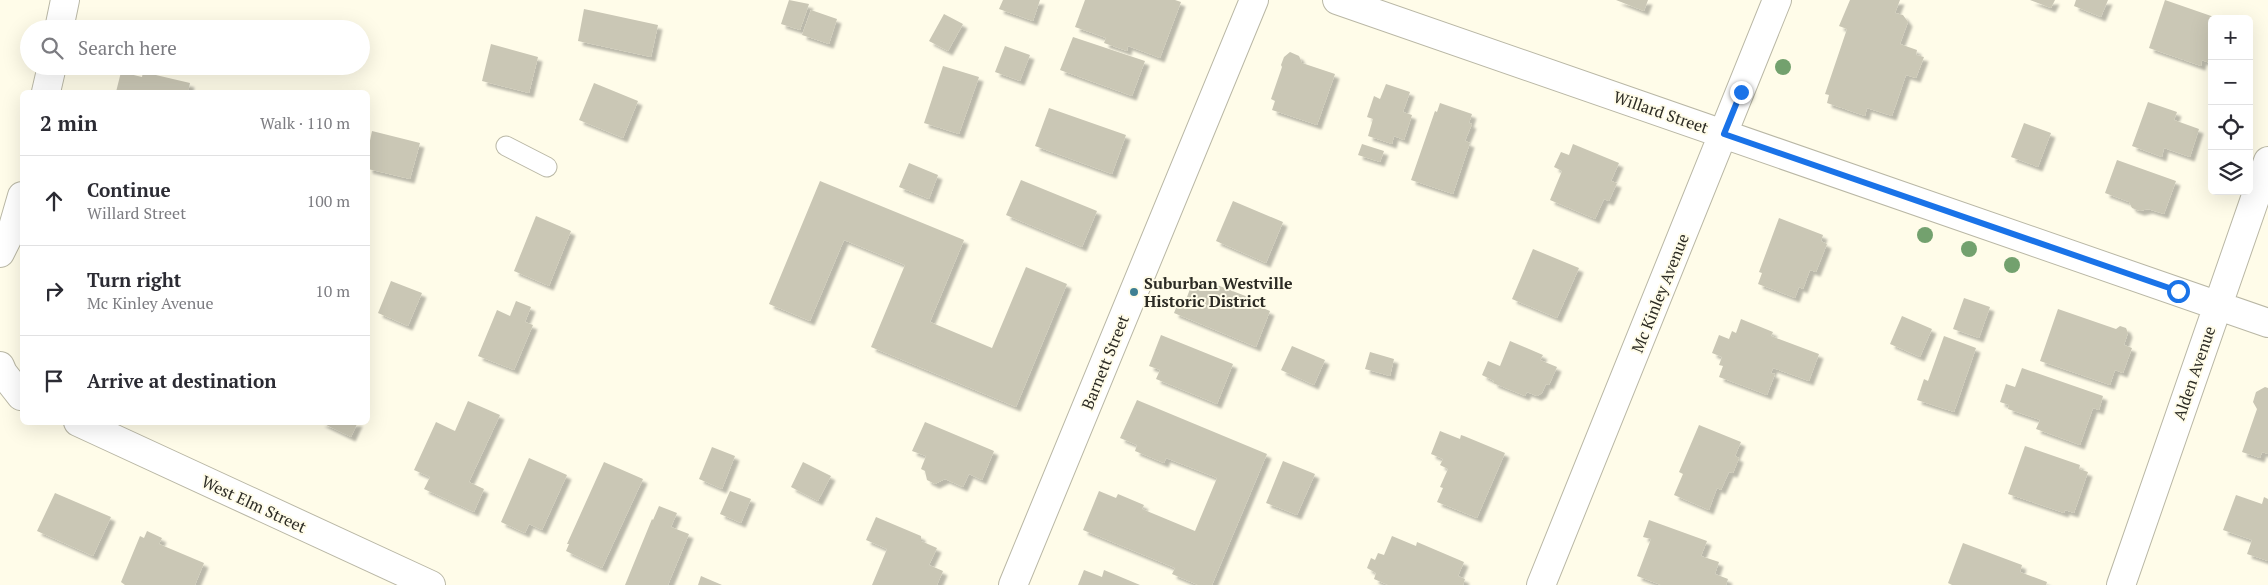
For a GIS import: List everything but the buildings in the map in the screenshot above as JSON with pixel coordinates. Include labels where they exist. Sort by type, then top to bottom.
[{"type":"street","points":[[61,20],[65,0]]},
{"type":"street","name":"Barnett Street","points":[[1013,585],[1254,0]]},
{"type":"street","name":"Willard Street","points":[[1337,0],[2268,322]]},
{"type":"street","name":"Mc Kinley Avenue","points":[[1541,585],[1778,0]]},
{"type":"street","points":[[46,90],[50,75]]},
{"type":"street","name":"Alden Avenue","points":[[2121,585],[2268,160]]},
{"type":"street","points":[[0,253],[13,227],[20,203]]},
{"type":"street","points":[[0,366],[14,395]]},
{"type":"street","name":"West Elm Street","points":[[84,425],[431,585]]},
{"type":"lane","points":[[506,146],[547,167]]},
{"type":"place","name":"Suburban Westville Historic District","points":[[1134,292]]},
{"type":"route","points":[[1741,92],[1724,134],[2178,291]]}]
